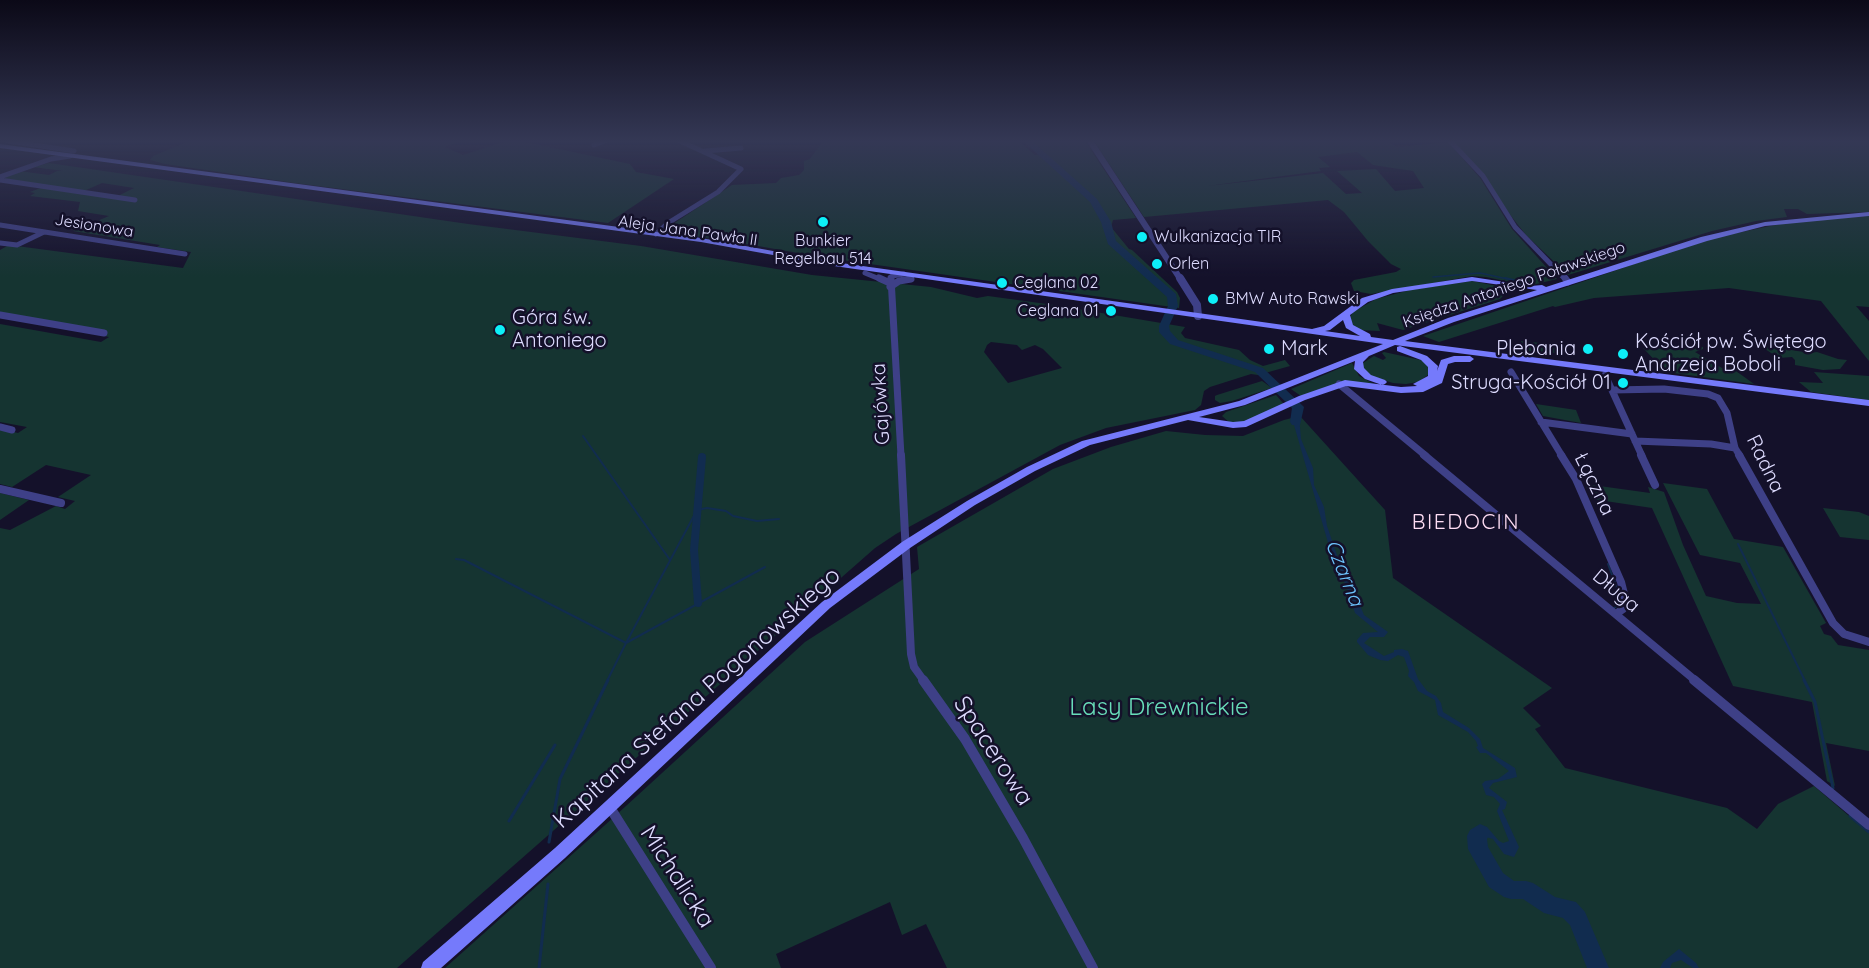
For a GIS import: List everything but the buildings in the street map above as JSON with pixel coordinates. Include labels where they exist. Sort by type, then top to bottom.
[{"type":"main road","name":"Aleja Jana Pawła II","points":[[267,186],[740,253],[866,273],[890,282],[908,277],[1041,291],[1157,312]]},
{"type":"main road","name":"Aleja Jana Pawła II","points":[[299,186],[656,234],[908,277],[1157,312]]},
{"type":"main road","name":"Księdza Antoniego Poławskiego","points":[[1178,418],[1215,410],[1269,393],[1493,306],[1737,229],[1786,221],[1869,214]]},
{"type":"main road","points":[[1304,330],[1327,328],[1361,302],[1382,294],[1476,279],[1531,288],[1558,285]]},
{"type":"main road","points":[[1501,284],[1523,297]]},
{"type":"main road","points":[[1493,306],[1507,297],[1507,292],[1501,284]]},
{"type":"main road","points":[[1157,312],[1394,348],[1869,408]]},
{"type":"main road","points":[[1177,315],[1869,403]]},
{"type":"main road","points":[[1346,315],[1349,326],[1360,333],[1406,345]]},
{"type":"main road","points":[[1366,354],[1359,362],[1359,369],[1376,381],[1411,386],[1426,382],[1432,376],[1434,369],[1428,360],[1394,348]]},
{"type":"main road","points":[[1178,418],[1226,424],[1249,424],[1283,406],[1339,384],[1405,390],[1422,389],[1439,381],[1444,362],[1485,360]]},
{"type":"main road","points":[[1215,410],[1218,418],[1226,424]]},
{"type":"main road","name":"Kapitana Stefana Pogonowskiego","points":[[429,968],[501,907],[826,605],[906,545],[971,503],[1066,452],[1113,435],[1178,418]]},
{"type":"street","points":[[46,186],[135,200]]},
{"type":"street","points":[[656,234],[724,186]]},
{"type":"street","points":[[1120,186],[1197,305],[1198,316]]},
{"type":"street","points":[[1489,186],[1515,227],[1568,282]]},
{"type":"street","name":"Jesionowa","points":[[0,225],[185,254]]},
{"type":"street","points":[[0,243],[17,245],[44,232]]},
{"type":"street","name":"Gajówka","points":[[890,282],[906,545]]},
{"type":"street","points":[[0,315],[104,333]]},
{"type":"street","name":"Łączna","points":[[1511,372],[1576,479],[1621,582],[1626,602],[1623,609],[1616,614]]},
{"type":"street","points":[[1605,375],[1655,485]]},
{"type":"street","name":"Długa","points":[[1339,384],[1869,825]]},
{"type":"street","name":"Radna","points":[[1612,390],[1664,389],[1716,396],[1727,413],[1735,448],[1833,623],[1844,633],[1869,642]]},
{"type":"street","points":[[1541,422],[1633,437],[1735,448]]},
{"type":"street","points":[[0,427],[12,430]]},
{"type":"street","points":[[0,489],[61,502]]},
{"type":"street","name":"Spacerowa","points":[[906,545],[911,654],[914,667],[965,739],[1023,838],[1093,968]]},
{"type":"street","name":"Michalicka","points":[[609,807],[711,968]]},
{"type":"green space","points":[[53,186],[95,186],[84,191]]},
{"type":"green space","points":[[122,186],[208,186],[468,224],[641,246],[812,275],[931,287],[977,298],[988,296],[1054,305],[1185,327],[1181,333],[1185,338],[1239,350],[1250,360],[1263,366],[1285,360],[1290,366],[1258,375],[1251,374],[1210,387],[1204,391],[1201,405],[1195,410],[1106,428],[1060,445],[896,534],[875,548],[397,968],[0,968],[0,528],[10,530],[56,506],[65,509],[75,501],[58,497],[91,475],[46,465],[12,487],[0,484],[0,429],[18,433],[27,427],[0,422],[0,324],[101,342],[109,337],[0,314],[0,250],[9,245],[183,268],[191,252],[73,231],[109,216],[78,211],[80,202],[30,196],[35,193],[30,192],[43,187],[118,196],[134,188]],"holes":[[[991,342],[1017,345],[1022,350],[1035,345],[1043,349],[1062,368],[1008,383],[984,352]]]},
{"type":"green space","points":[[320,186],[663,186],[608,223]]},
{"type":"green space","points":[[730,186],[1115,186],[1136,218],[1113,220],[1111,227],[1129,249],[1177,292],[1180,298],[1179,308],[1059,291],[1057,286],[1049,284],[1041,283],[1038,288],[666,233],[664,230]]},
{"type":"green space","points":[[1124,186],[1337,186],[1346,194],[1362,193],[1354,186],[1391,186],[1395,191],[1424,188],[1423,186],[1485,186],[1512,229],[1557,279],[1528,286],[1472,276],[1371,294],[1354,291],[1351,283],[1354,280],[1401,269],[1391,264],[1344,212],[1328,200],[1144,217]]},
{"type":"green space","points":[[1488,186],[1869,186],[1869,212],[1807,214],[1798,209],[1784,209],[1787,217],[1712,231],[1568,275],[1526,235]]},
{"type":"green space","points":[[1869,216],[1869,307],[1856,306],[1869,321],[1869,361],[1821,301],[1729,288],[1594,298],[1553,306],[1439,342],[1423,336],[1708,239],[1790,222]]},
{"type":"green space","points":[[1472,281],[1497,286],[1504,295],[1500,299],[1403,330],[1377,323],[1380,331],[1358,330],[1352,325],[1350,317],[1353,312],[1376,299],[1410,290]]},
{"type":"green space","points":[[1521,341],[1561,345],[1567,354],[1526,351]]},
{"type":"green space","points":[[1685,344],[1703,347],[1695,352],[1727,371],[1736,371],[1754,384],[1666,372],[1643,348],[1673,349],[1675,346]]},
{"type":"green space","points":[[1766,346],[1810,353],[1817,352],[1847,360],[1840,369],[1823,370],[1795,365],[1792,357],[1779,358],[1765,349]]},
{"type":"green space","points":[[1382,353],[1425,361],[1429,367],[1428,375],[1418,382],[1406,384],[1393,383],[1370,376],[1363,369],[1363,363],[1374,356],[1383,360],[1386,358]]},
{"type":"green space","points":[[1352,363],[1359,376],[1376,385],[1344,382],[1301,396],[1291,389]]},
{"type":"green space","points":[[1814,372],[1869,376],[1869,400],[1811,392],[1799,382],[1823,383]]},
{"type":"green space","points":[[1262,381],[1272,388],[1232,401],[1220,403],[1215,400],[1217,395]]},
{"type":"green space","points":[[1276,395],[1283,403],[1282,405],[1244,422],[1229,422],[1222,416],[1226,412]]},
{"type":"green space","points":[[1536,404],[1576,410],[1581,423],[1543,416]]},
{"type":"green space","name":"Lasy Drewnickie","points":[[1300,416],[1385,510],[1393,578],[1552,688],[1523,708],[1541,726],[1535,729],[1565,768],[1727,808],[1757,829],[1778,804],[1814,786],[1869,833],[1869,968],[947,968],[926,924],[902,935],[890,902],[776,954],[781,968],[445,968],[805,642],[919,569],[917,547],[1053,469],[1111,447],[1166,431],[1243,436]]},
{"type":"green space","points":[[1663,483],[1707,489],[1734,539],[1783,547],[1826,623],[1820,626],[1824,634],[1831,636],[1838,645],[1869,650],[1869,751],[1826,743],[1835,786],[1827,781],[1812,702],[1733,686],[1652,508],[1592,499],[1585,484],[1650,493],[1648,487],[1664,492],[1683,545],[1706,596],[1737,603],[1761,604],[1740,563],[1700,555]]},
{"type":"green space","points":[[0,493],[29,500],[0,520]]},
{"type":"green space","points":[[1823,508],[1859,512],[1869,516],[1869,540],[1840,537]]},
{"type":"water","points":[[1298,404],[1301,439],[1313,468],[1314,485],[1324,507],[1327,526],[1337,555],[1364,615],[1388,632],[1384,637],[1370,637],[1364,643],[1384,656],[1394,650],[1408,651],[1418,679],[1427,691],[1436,696],[1443,712],[1469,728],[1480,739],[1483,748],[1515,768],[1517,777],[1493,783],[1489,788],[1507,802],[1505,809],[1502,810],[1519,847],[1514,857],[1504,854],[1493,839],[1486,837],[1482,846],[1484,851],[1473,847],[1474,830],[1479,826],[1487,827],[1503,843],[1509,841],[1497,811],[1500,804],[1494,797],[1486,795],[1482,784],[1485,781],[1498,779],[1509,771],[1486,753],[1480,753],[1476,747],[1478,746],[1476,741],[1468,732],[1438,715],[1435,700],[1418,691],[1408,676],[1409,671],[1404,657],[1398,655],[1388,661],[1380,660],[1368,655],[1357,642],[1363,633],[1378,632],[1355,613],[1331,553],[1294,425],[1295,406]]},
{"type":"water","points":[[1679,949],[1699,968],[1693,968],[1681,960],[1672,963],[1670,968],[1660,968],[1663,962]]},
{"type":"waterway","name":"Czarna","points":[[1077,186],[1094,201],[1106,222],[1111,242],[1172,296],[1173,306],[1164,326],[1165,332],[1174,342],[1259,370],[1298,407],[1296,422]]},
{"type":"waterway","points":[[1433,277],[1480,273],[1512,280]]},
{"type":"waterway","points":[[1505,278],[1526,283]]},
{"type":"waterway","points":[[583,436],[670,560]]},
{"type":"waterway","points":[[698,603],[694,550],[702,457]]},
{"type":"waterway","points":[[626,643],[697,510],[707,508],[726,511],[733,516],[757,521],[779,519]]},
{"type":"waterway","points":[[1738,544],[1805,681]]},
{"type":"waterway","points":[[456,559],[464,560],[626,643]]},
{"type":"waterway","points":[[1608,564],[1621,599],[1619,605],[1614,608]]},
{"type":"waterway","points":[[626,643],[765,567]]},
{"type":"waterway","points":[[607,681],[626,643]]},
{"type":"waterway","points":[[549,842],[560,779],[608,680]]},
{"type":"waterway","points":[[1804,680],[1815,702],[1833,788]]},
{"type":"waterway","points":[[509,821],[555,745]]},
{"type":"waterway","points":[[1850,816],[1869,832]]},
{"type":"waterway","name":"Czarna","points":[[1480,833],[1477,836],[1478,849],[1496,880],[1511,890],[1526,890],[1551,906],[1569,909],[1578,919],[1598,968]]},
{"type":"waterway","points":[[539,968],[548,884]]},
{"type":"place","name":"Bunkier Regelbau 514","points":[[823,222]]},
{"type":"place","name":"Wulkanizacja TIR","points":[[1142,237]]},
{"type":"place","name":"Orlen","points":[[1157,264]]},
{"type":"place","name":"Ceglana 02","points":[[1002,283]]},
{"type":"place","name":"BMW Auto Rawski","points":[[1213,299]]},
{"type":"place","name":"Ceglana 01","points":[[1111,311]]},
{"type":"place","name":"Góra św. Antoniego","points":[[500,330]]},
{"type":"place","name":"Mark","points":[[1269,349]]},
{"type":"place","name":"Plebania","points":[[1588,349]]},
{"type":"place","name":"Kościół pw. Świętego Andrzeja Boboli","points":[[1623,354]]},
{"type":"place","name":"Struga-Kościół 01","points":[[1623,383]]},
{"type":"district","name":"BIEDOCIN","points":[[1466,523]]}]
